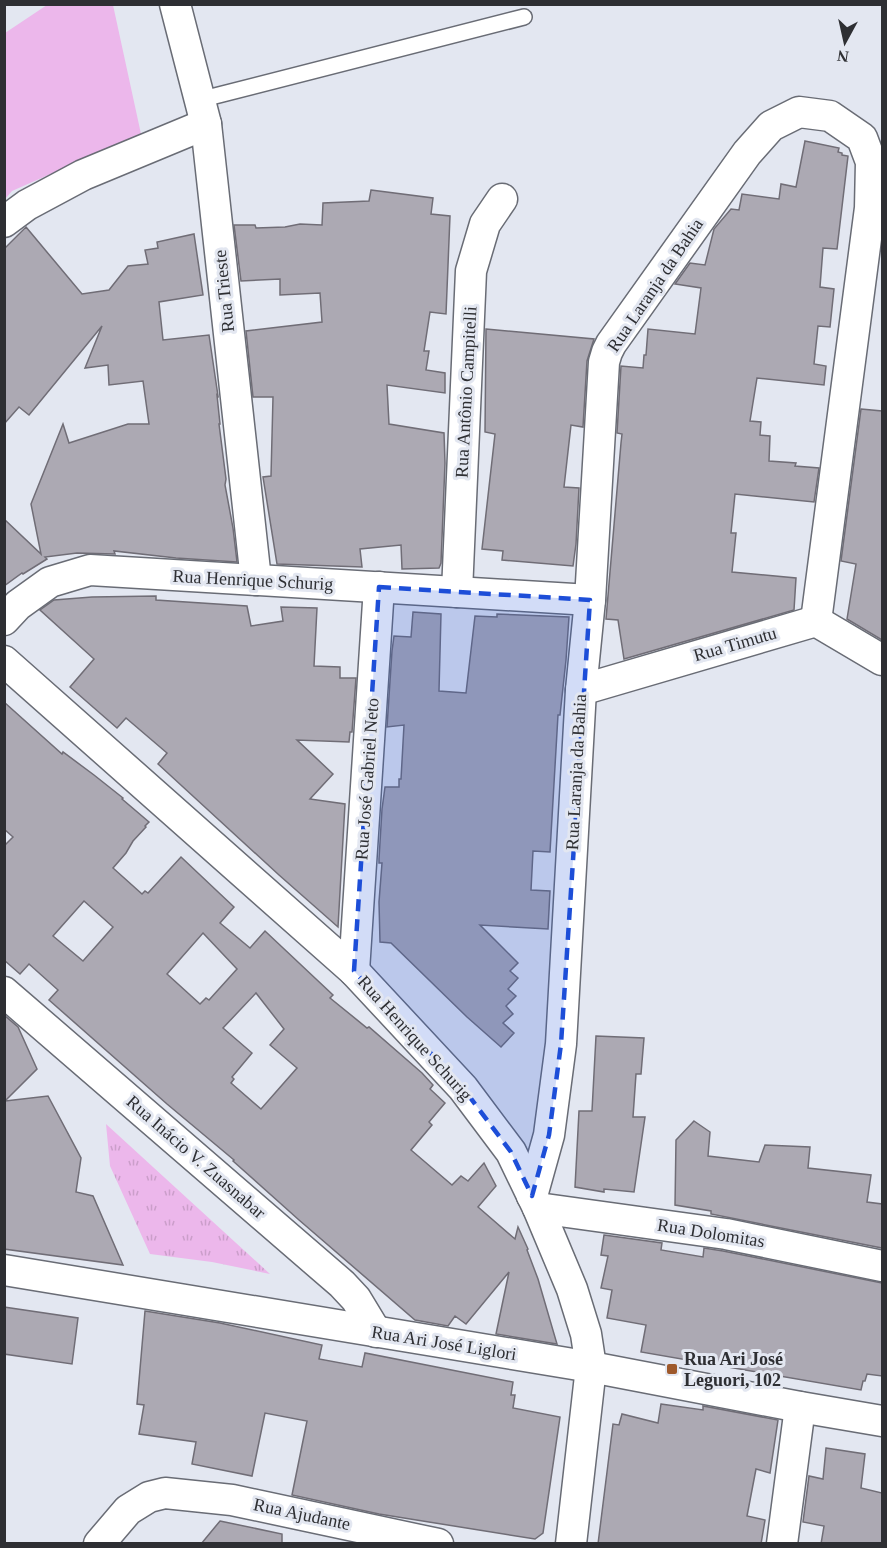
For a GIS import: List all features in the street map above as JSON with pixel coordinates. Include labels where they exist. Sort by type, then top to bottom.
[{"type":"street","name":"Rua Trieste","points":[[175,4],[203,112],[256,580]]},
{"type":"street","points":[[4,222],[27,205],[203,112]]},
{"type":"street","name":"Rua Laranja da Bahia","points":[[535,1202],[549,1135],[561,1044],[581,690],[590,600],[604,362],[607,352],[747,153],[771,126],[799,112],[830,116],[862,138],[871,162],[870,208],[816,621]]},
{"type":"street","name":"Rua Antônio Campitelli","points":[[457,592],[471,271],[485,224],[502,199]]},
{"type":"street","name":"Rua Henrique Schurig","points":[[4,620],[18,605],[50,582],[90,570],[590,600]]},
{"type":"street","name":"Rua José Gabriel Neto","points":[[354,971],[380,587]]},
{"type":"street","points":[[816,621],[882,660]]},
{"type":"street","name":"Rua Timutu","points":[[581,690],[816,621]]},
{"type":"street","name":"Rua Henrique Schurig","points":[[4,661],[354,971],[463,1088],[511,1152],[572,1289],[586,1334],[591,1367],[571,1544]]},
{"type":"street","name":"Rua Inácio V. Zuasnabar","points":[[4,992],[342,1284],[356,1299],[376,1332]]},
{"type":"street","name":"Rua Dolomitas","points":[[535,1202],[726,1234],[882,1266]]},
{"type":"street","name":"Rua Ari José Liglori","points":[[4,1270],[591,1367],[882,1421]]},
{"type":"street","points":[[782,1544],[800,1407]]},
{"type":"street","name":"Rua Ajudante","points":[[99,1544],[128,1510],[149,1497],[165,1493],[232,1500],[356,1535],[438,1544]]},
{"type":"lane","points":[[203,112],[524,17]]},
{"type":"highlighted area","points":[[379,587],[590,600],[561,1044],[549,1135],[532,1196],[511,1152],[463,1088],[354,971]]},
{"type":"green space","points":[[47,5],[113,5],[141,134],[12,191],[5,199],[5,33]]},
{"type":"green space","points":[[106,1124],[270,1274],[212,1262],[150,1254],[110,1166]]},
{"type":"building","points":[[805,141],[839,148],[838,152],[848,156],[837,249],[823,248],[820,287],[834,289],[830,327],[818,326],[814,364],[826,366],[824,385],[757,378],[750,421],[761,422],[760,435],[770,436],[769,461],[819,468],[814,502],[735,494],[731,533],[736,533],[732,572],[796,578],[794,610],[624,659],[618,620],[606,619],[622,434],[617,433],[621,366],[643,368],[648,329],[695,334],[701,288],[675,284],[690,263],[705,265],[714,229],[731,209],[739,210],[742,194],[779,199],[781,184],[796,187]]},
{"type":"building","points":[[371,190],[433,198],[431,214],[450,216],[446,314],[430,312],[424,351],[429,351],[426,370],[445,373],[445,393],[387,385],[389,424],[444,433],[441,563],[439,568],[402,569],[401,545],[360,549],[362,567],[277,564],[263,477],[271,476],[273,397],[253,397],[246,331],[322,322],[320,293],[280,295],[280,279],[241,281],[234,225],[255,225],[256,228],[300,224],[322,225],[323,203],[369,201]]},
{"type":"building","points":[[26,227],[82,294],[109,290],[128,266],[148,264],[145,250],[158,248],[157,242],[194,234],[203,295],[159,302],[163,340],[209,335],[218,396],[225,485],[237,562],[114,551],[115,554],[77,553],[45,557],[47,559],[4,586],[4,519],[41,554],[31,504],[63,424],[69,443],[128,424],[149,424],[143,381],[109,385],[108,365],[85,368],[102,326],[29,415],[19,407],[4,424],[4,249]]},
{"type":"building","points":[[486,329],[594,339],[587,361],[583,427],[571,425],[564,487],[579,488],[573,566],[502,560],[503,551],[482,549],[495,434],[485,432]]},
{"type":"building","points":[[861,409],[882,411],[882,640],[847,619],[856,564],[841,561]]},
{"type":"building","points":[[156,596],[156,600],[247,606],[251,626],[283,621],[281,607],[317,608],[314,666],[340,667],[340,678],[356,678],[352,732],[350,732],[349,742],[297,740],[333,774],[310,799],[345,804],[338,927],[158,764],[167,753],[126,718],[117,728],[70,687],[94,659],[40,610],[54,600]]},
{"type":"building","points":[[413,612],[441,614],[439,691],[466,693],[475,616],[497,617],[497,614],[569,617],[560,715],[558,715],[550,852],[533,851],[531,890],[550,891],[548,929],[480,925],[518,963],[510,971],[518,978],[508,989],[516,996],[506,1006],[513,1014],[503,1023],[514,1033],[501,1047],[391,943],[380,942],[379,902],[382,863],[379,863],[379,859],[382,809],[385,787],[399,787],[404,725],[387,727],[392,651],[394,636],[411,637]]},
{"type":"building","points":[[4,702],[62,754],[63,752],[94,775],[149,822],[113,868],[142,894],[145,891],[148,893],[181,857],[234,907],[220,923],[250,948],[265,931],[333,995],[330,998],[367,1028],[369,1027],[433,1085],[430,1089],[445,1103],[429,1122],[432,1125],[411,1150],[452,1185],[461,1176],[468,1181],[484,1163],[496,1186],[478,1207],[515,1239],[518,1227],[538,1279],[557,1344],[496,1334],[509,1272],[466,1324],[455,1316],[448,1326],[415,1320],[49,1000],[58,990],[29,964],[20,974],[4,960],[4,846],[13,837],[4,829]],"holes":[[[84,901],[113,927],[83,961],[53,936]],[[203,933],[237,969],[209,1000],[206,998],[200,1004],[167,974]],[[256,993],[284,1029],[270,1045],[297,1068],[261,1109],[231,1083],[234,1079],[232,1077],[252,1053],[223,1028]]]},
{"type":"building","points":[[4,1015],[18,1027],[37,1069],[5,1101],[48,1096],[81,1158],[76,1192],[93,1196],[123,1265],[4,1249]]},
{"type":"building","points":[[596,1036],[644,1038],[641,1074],[636,1074],[633,1117],[645,1117],[634,1192],[604,1189],[604,1192],[575,1187],[579,1111],[592,1111]]},
{"type":"building","points":[[694,1121],[710,1132],[708,1156],[759,1162],[765,1145],[810,1147],[808,1168],[871,1175],[867,1202],[882,1204],[882,1248],[675,1205],[676,1140]]},
{"type":"building","points":[[604,1235],[662,1243],[661,1250],[703,1257],[704,1248],[882,1283],[882,1376],[867,1374],[861,1390],[641,1352],[646,1325],[607,1318],[612,1290],[601,1288],[608,1256],[601,1255]]},
{"type":"building","points":[[4,1307],[78,1318],[72,1364],[4,1354]]},
{"type":"building","points":[[145,1311],[220,1323],[322,1345],[319,1359],[362,1367],[365,1353],[513,1382],[511,1395],[515,1395],[513,1408],[560,1417],[543,1533],[535,1539],[379,1514],[292,1495],[307,1421],[265,1413],[252,1476],[192,1464],[196,1442],[139,1434],[144,1405],[137,1404]]},
{"type":"building","points":[[661,1404],[703,1410],[703,1406],[778,1420],[770,1473],[756,1469],[747,1516],[765,1520],[761,1544],[598,1544],[613,1424],[619,1425],[622,1414],[658,1423]]},
{"type":"building","points":[[826,1448],[865,1454],[861,1488],[882,1493],[882,1544],[821,1544],[824,1526],[803,1522],[809,1476],[823,1479]]},
{"type":"building","points":[[220,1521],[282,1534],[282,1544],[201,1544]]},
{"type":"place","name":"Rua Ari José Leguori, 102","points":[[672,1369]]}]
